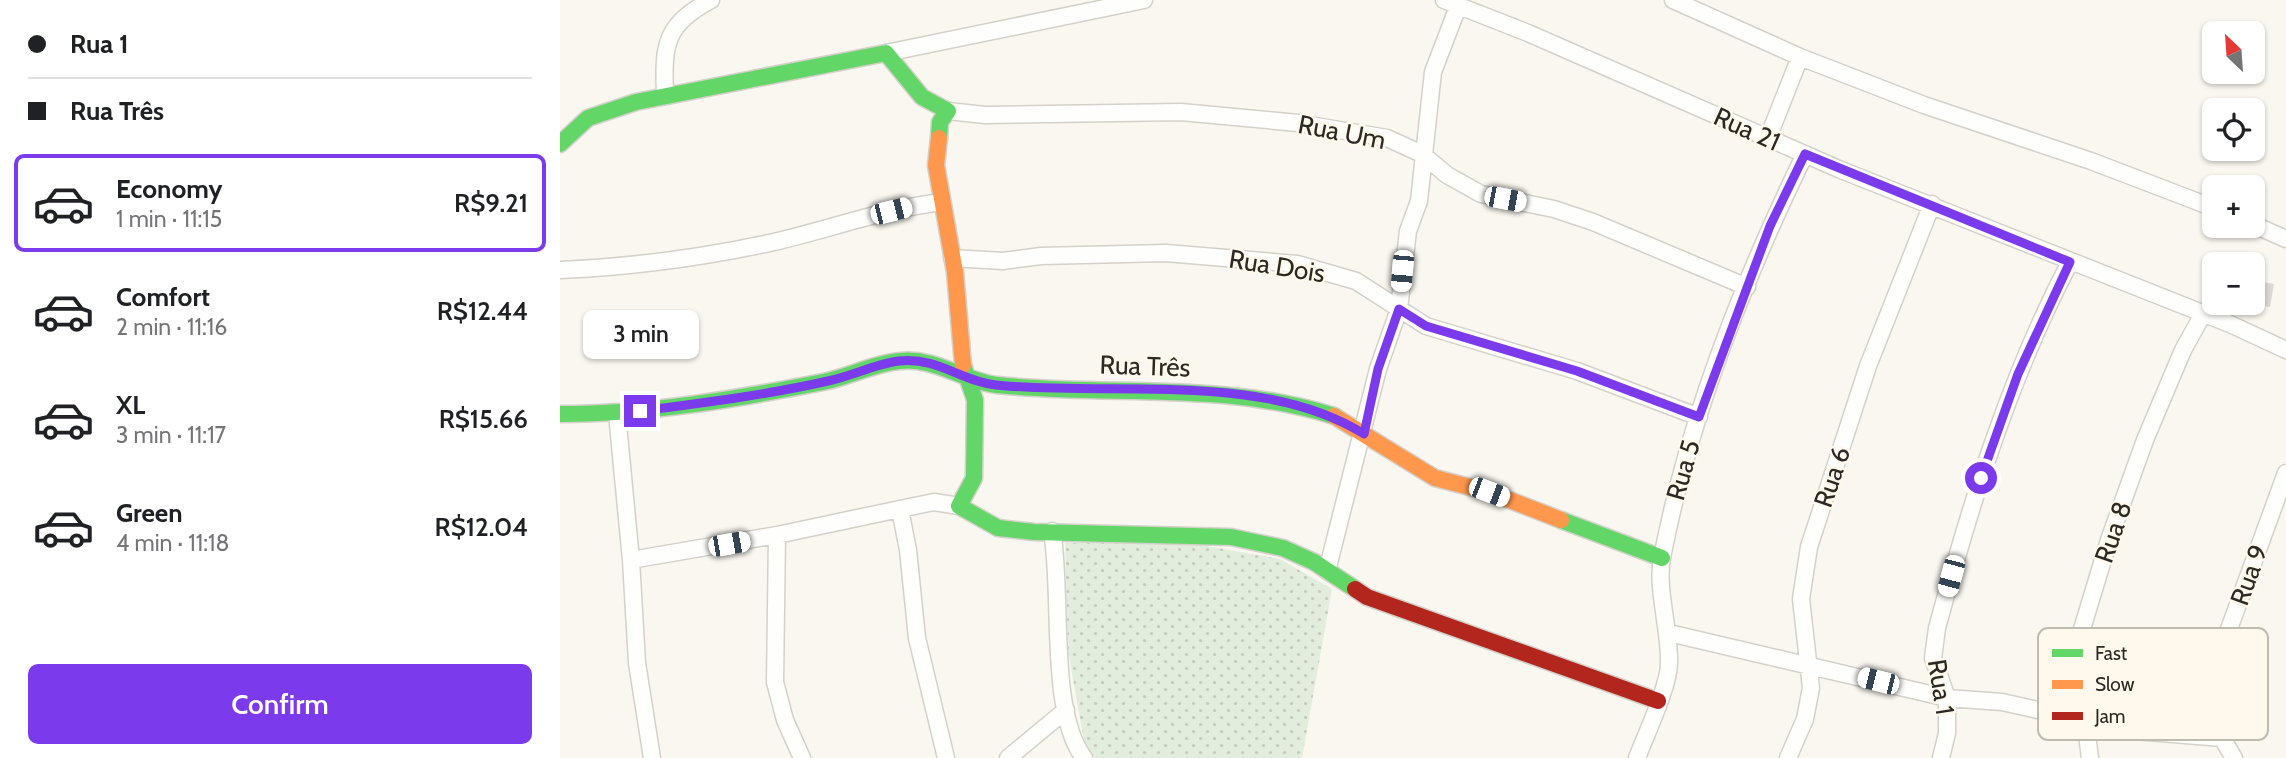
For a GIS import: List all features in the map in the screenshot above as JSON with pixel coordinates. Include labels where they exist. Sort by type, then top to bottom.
[{"type":"street","points":[[666,94],[664,66],[669,38],[682,18],[711,0]]},
{"type":"street","points":[[560,144],[588,118],[666,94],[886,53],[1144,0]]},
{"type":"street","points":[[1673,0],[1800,57],[1924,105],[2091,161],[2202,203]]},
{"type":"street","points":[[1327,570],[1364,434],[1378,369],[1399,309],[1409,231],[1419,201],[1433,72],[1451,2]]},
{"type":"street","name":"Rua 21","points":[[1451,2],[1805,154],[2202,314]]},
{"type":"street","points":[[886,53],[922,97],[948,111],[940,122],[935,146],[952,258],[962,361],[970,378],[975,400],[974,478],[959,506]]},
{"type":"street","points":[[1768,138],[1800,57]]},
{"type":"street","name":"Rua Um","points":[[948,111],[985,115],[1181,111],[1298,123],[1387,138],[1422,154],[1447,175],[1481,194],[1554,209],[1593,222],[1747,287]]},
{"type":"street","name":"Rua 5","points":[[1637,758],[1670,667],[1669,633],[1660,567],[1672,508],[1699,417],[1747,287],[1770,226],[1805,154]]},
{"type":"street","points":[[560,270],[674,258],[772,242],[915,205],[942,202]]},
{"type":"street","name":"Rua 6","points":[[1788,758],[1805,719],[1811,688],[1801,599],[1809,547],[1868,366],[1932,204]]},
{"type":"street","points":[[2265,229],[2286,239]]},
{"type":"street","name":"Rua Dois","points":[[952,258],[1003,261],[1041,256],[1166,253],[1297,264],[1356,281],[1426,326],[1577,371],[1699,417]]},
{"type":"street","name":"Rua 1","points":[[1941,758],[1947,733],[1947,698],[1933,658],[1937,628],[1958,550],[2018,374],[2070,262]]},
{"type":"street","name":"Rua 8","points":[[2082,628],[2109,540],[2146,440],[2183,350],[2202,315]]},
{"type":"street","name":"Rua 21","points":[[2205,315],[2286,350]]},
{"type":"street","name":"Rua Três","points":[[560,414],[617,414],[749,397],[831,381],[897,361],[922,360],[949,367],[970,378],[993,385],[1047,389],[1193,392],[1283,401],[1335,416],[1435,478],[1489,492],[1661,558]]},
{"type":"street","points":[[617,414],[631,559],[637,663],[652,758]]},
{"type":"street","name":"Rua 9","points":[[2229,628],[2286,472]]},
{"type":"street","points":[[631,559],[777,535],[934,502],[959,506],[998,528],[1231,537],[1283,548],[1327,570],[1367,597],[1658,701]]},
{"type":"street","points":[[900,509],[909,555],[918,638],[946,758]]},
{"type":"street","points":[[1052,531],[1058,560],[1059,646],[1066,710],[1077,749],[1084,758]]},
{"type":"street","points":[[777,535],[774,594],[775,682],[785,720],[802,758]]},
{"type":"street","points":[[1669,633],[1947,698],[2002,702],[2038,710]]},
{"type":"street","points":[[1009,758],[1066,710]]},
{"type":"street","name":"Rua 8","points":[[2088,740],[2090,758]]},
{"type":"street","name":"Rua 9","points":[[2224,740],[2234,758]]},
{"type":"green space","points":[[1184,542],[1280,559],[1332,589],[1302,758],[1095,758],[1085,746],[1068,651],[1065,543]]},
{"type":"building","points":[[2265,282],[2274,284],[2270,307],[2265,306]]},
{"type":"traffic: fast","points":[[560,144],[588,118],[636,102],[886,53],[922,97],[948,111],[940,122],[939,138]]},
{"type":"traffic: fast","points":[[560,414],[626,411],[725,400],[823,382],[890,362],[913,361],[997,385],[1209,394],[1292,405],[1334,416]]},
{"type":"traffic: fast","points":[[963,365],[975,400],[974,478],[959,506],[998,528],[1034,532],[1231,537],[1283,548],[1314,562],[1355,589]]},
{"type":"traffic: fast","points":[[1561,520],[1662,558]]},
{"type":"traffic: slow","points":[[939,138],[936,165],[955,272],[963,365]]},
{"type":"traffic: slow","points":[[1334,416],[1435,478],[1489,492],[1561,520]]},
{"type":"traffic: jam","points":[[1355,589],[1367,597],[1658,701]]},
{"type":"route","points":[[640,411],[749,397],[831,381],[897,361],[922,360],[949,367],[970,378],[993,385],[1047,389],[1104,388],[1193,392],[1283,401],[1335,416],[1364,434],[1378,369],[1399,309],[1426,326],[1577,371],[1699,417],[1770,226],[1805,154],[2070,262],[2047,306],[2018,374],[1981,478]]}]
